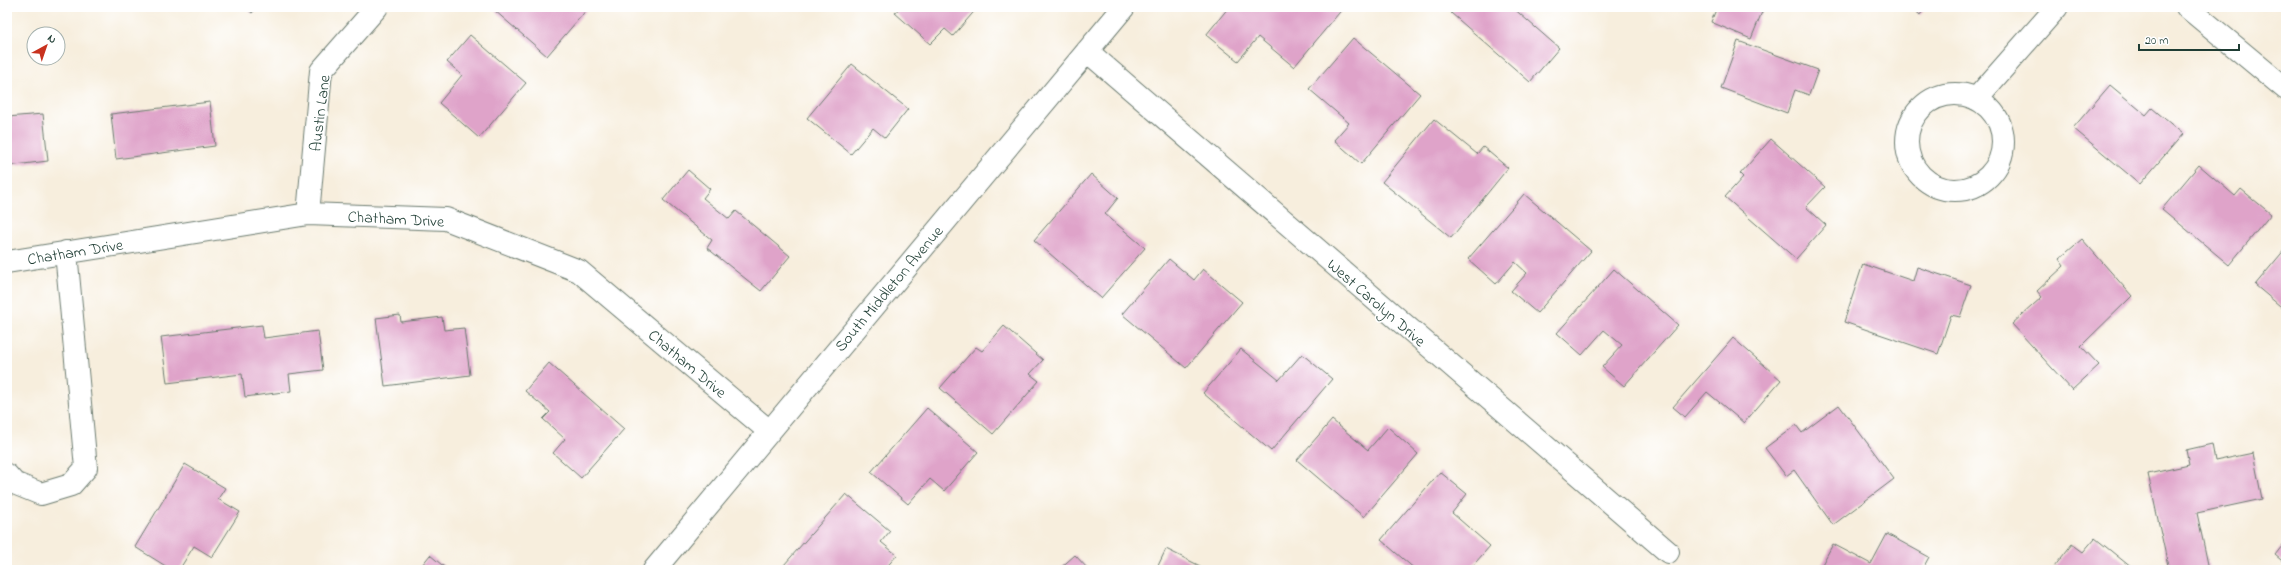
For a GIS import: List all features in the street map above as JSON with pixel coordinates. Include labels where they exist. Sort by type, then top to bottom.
[{"type":"street","name":"Austin Lane","points":[[308,214],[321,71],[377,7]]},
{"type":"street","name":"South Middleton Avenue","points":[[654,570],[1124,7]]},
{"type":"street","points":[[1976,99],[2057,7]]},
{"type":"street","points":[[2187,7],[2286,90]]},
{"type":"street","name":"West Carolyn Drive","points":[[1087,51],[1668,552]]},
{"type":"street","points":[[1958,94],[1976,99],[1992,110],[2001,127],[2003,145],[1999,163],[1987,178],[1971,188],[1952,190],[1933,185],[1919,174],[1909,158],[1907,138],[1912,121],[1923,106],[1939,96],[1958,94]]},
{"type":"street","name":"Chatham Drive","points":[[7,262],[308,214],[446,219],[579,271],[769,431]]},
{"type":"street","points":[[7,476],[14,483],[41,494],[71,485],[86,468],[66,252]]},
{"type":"building","points":[[245,7],[258,7],[252,13]]},
{"type":"building","points":[[497,7],[589,7],[547,56],[494,10]]},
{"type":"building","points":[[900,7],[978,7],[953,36],[945,29],[930,44],[895,13]]},
{"type":"building","points":[[1229,7],[1344,7],[1294,67],[1258,37],[1238,61],[1206,35]]},
{"type":"building","points":[[1456,7],[1512,7],[1559,48],[1530,82],[1451,13]]},
{"type":"building","points":[[1717,7],[1764,7],[1751,39],[1711,22]]},
{"type":"building","points":[[1911,7],[1926,7],[1920,15]]},
{"type":"building","points":[[470,35],[526,83],[479,138],[439,103],[462,75],[447,62]]},
{"type":"building","points":[[1353,38],[1420,94],[1361,164],[1334,140],[1349,123],[1309,89]]},
{"type":"building","points":[[1738,41],[1818,70],[1809,95],[1795,90],[1787,113],[1721,88]]},
{"type":"building","points":[[852,64],[908,109],[885,138],[873,128],[851,154],[807,118]]},
{"type":"building","points":[[2110,85],[2146,115],[2152,108],[2183,134],[2140,184],[2073,128]]},
{"type":"building","points":[[210,102],[215,146],[116,159],[111,114]]},
{"type":"building","points":[[43,114],[48,161],[7,166],[7,117]]},
{"type":"building","points":[[1434,119],[1477,154],[1483,147],[1508,168],[1451,238],[1382,182]]},
{"type":"building","points":[[1771,139],[1825,187],[1806,207],[1826,225],[1796,259],[1725,197],[1743,177],[1740,174]]},
{"type":"building","points":[[2199,165],[2235,196],[2241,189],[2271,214],[2229,265],[2162,209]]},
{"type":"building","points":[[688,170],[710,189],[703,198],[729,219],[736,211],[790,256],[761,291],[707,248],[712,240],[663,200]]},
{"type":"building","points":[[1091,174],[1118,198],[1105,214],[1145,248],[1101,298],[1034,240]]},
{"type":"building","points":[[1524,194],[1591,251],[1537,313],[1511,291],[1527,273],[1515,262],[1496,284],[1468,259]]},
{"type":"building","points":[[2082,239],[2132,296],[2081,346],[2099,365],[2072,390],[2012,324],[2042,297],[2037,291],[2064,266],[2059,259]]},
{"type":"building","points":[[2286,248],[2286,311],[2255,285]]},
{"type":"building","points":[[1169,259],[1194,280],[1203,269],[1242,302],[1186,368],[1122,314]]},
{"type":"building","points":[[1863,264],[1913,281],[1917,267],[1971,285],[1960,317],[1951,315],[1938,354],[1844,322]]},
{"type":"building","points":[[1614,269],[1678,325],[1624,386],[1602,367],[1622,345],[1604,330],[1582,355],[1557,333]]},
{"type":"building","points":[[400,315],[401,322],[442,317],[444,330],[464,328],[470,375],[385,386],[376,318]]},
{"type":"building","points":[[262,325],[264,338],[318,331],[323,370],[289,374],[291,391],[245,397],[242,374],[167,383],[161,337]]},
{"type":"building","points":[[1004,326],[1043,360],[1030,374],[1039,381],[993,434],[940,388],[976,347],[982,351]]},
{"type":"building","points":[[1733,338],[1781,380],[1744,423],[1707,392],[1685,417],[1673,407]]},
{"type":"building","points":[[1241,349],[1279,380],[1302,354],[1332,379],[1271,451],[1203,393]]},
{"type":"building","points":[[549,363],[624,429],[581,478],[553,453],[565,439],[543,419],[550,412],[525,391]]},
{"type":"building","points":[[1839,405],[1894,479],[1833,525],[1794,470],[1786,476],[1765,448],[1796,425],[1802,433]]},
{"type":"building","points":[[927,408],[978,452],[944,491],[930,479],[908,504],[871,472]]},
{"type":"building","points":[[1332,420],[1368,450],[1388,427],[1418,454],[1364,517],[1297,460]]},
{"type":"building","points":[[2212,444],[2215,461],[2253,453],[2262,499],[2197,513],[2209,569],[2169,570],[2148,474],[2189,465],[2186,450]]},
{"type":"building","points":[[185,464],[225,488],[218,499],[240,512],[212,557],[194,546],[179,570],[172,570],[135,547]]},
{"type":"building","points":[[1440,472],[1467,494],[1452,513],[1490,546],[1469,570],[1416,570],[1381,540]]},
{"type":"building","points":[[846,494],[890,531],[881,542],[897,555],[884,570],[790,570],[784,565]]},
{"type":"building","points":[[1887,534],[1929,557],[1922,570],[1819,570],[1833,544],[1871,564]]},
{"type":"building","points":[[2095,538],[2132,568],[2130,570],[2057,570],[2054,567],[2072,544],[2083,552]]},
{"type":"building","points":[[2286,541],[2286,564],[2275,555]]},
{"type":"building","points":[[1166,549],[1208,570],[1156,570]]},
{"type":"building","points":[[430,555],[448,570],[418,570]]},
{"type":"building","points":[[1075,555],[1089,570],[1058,570]]}]
